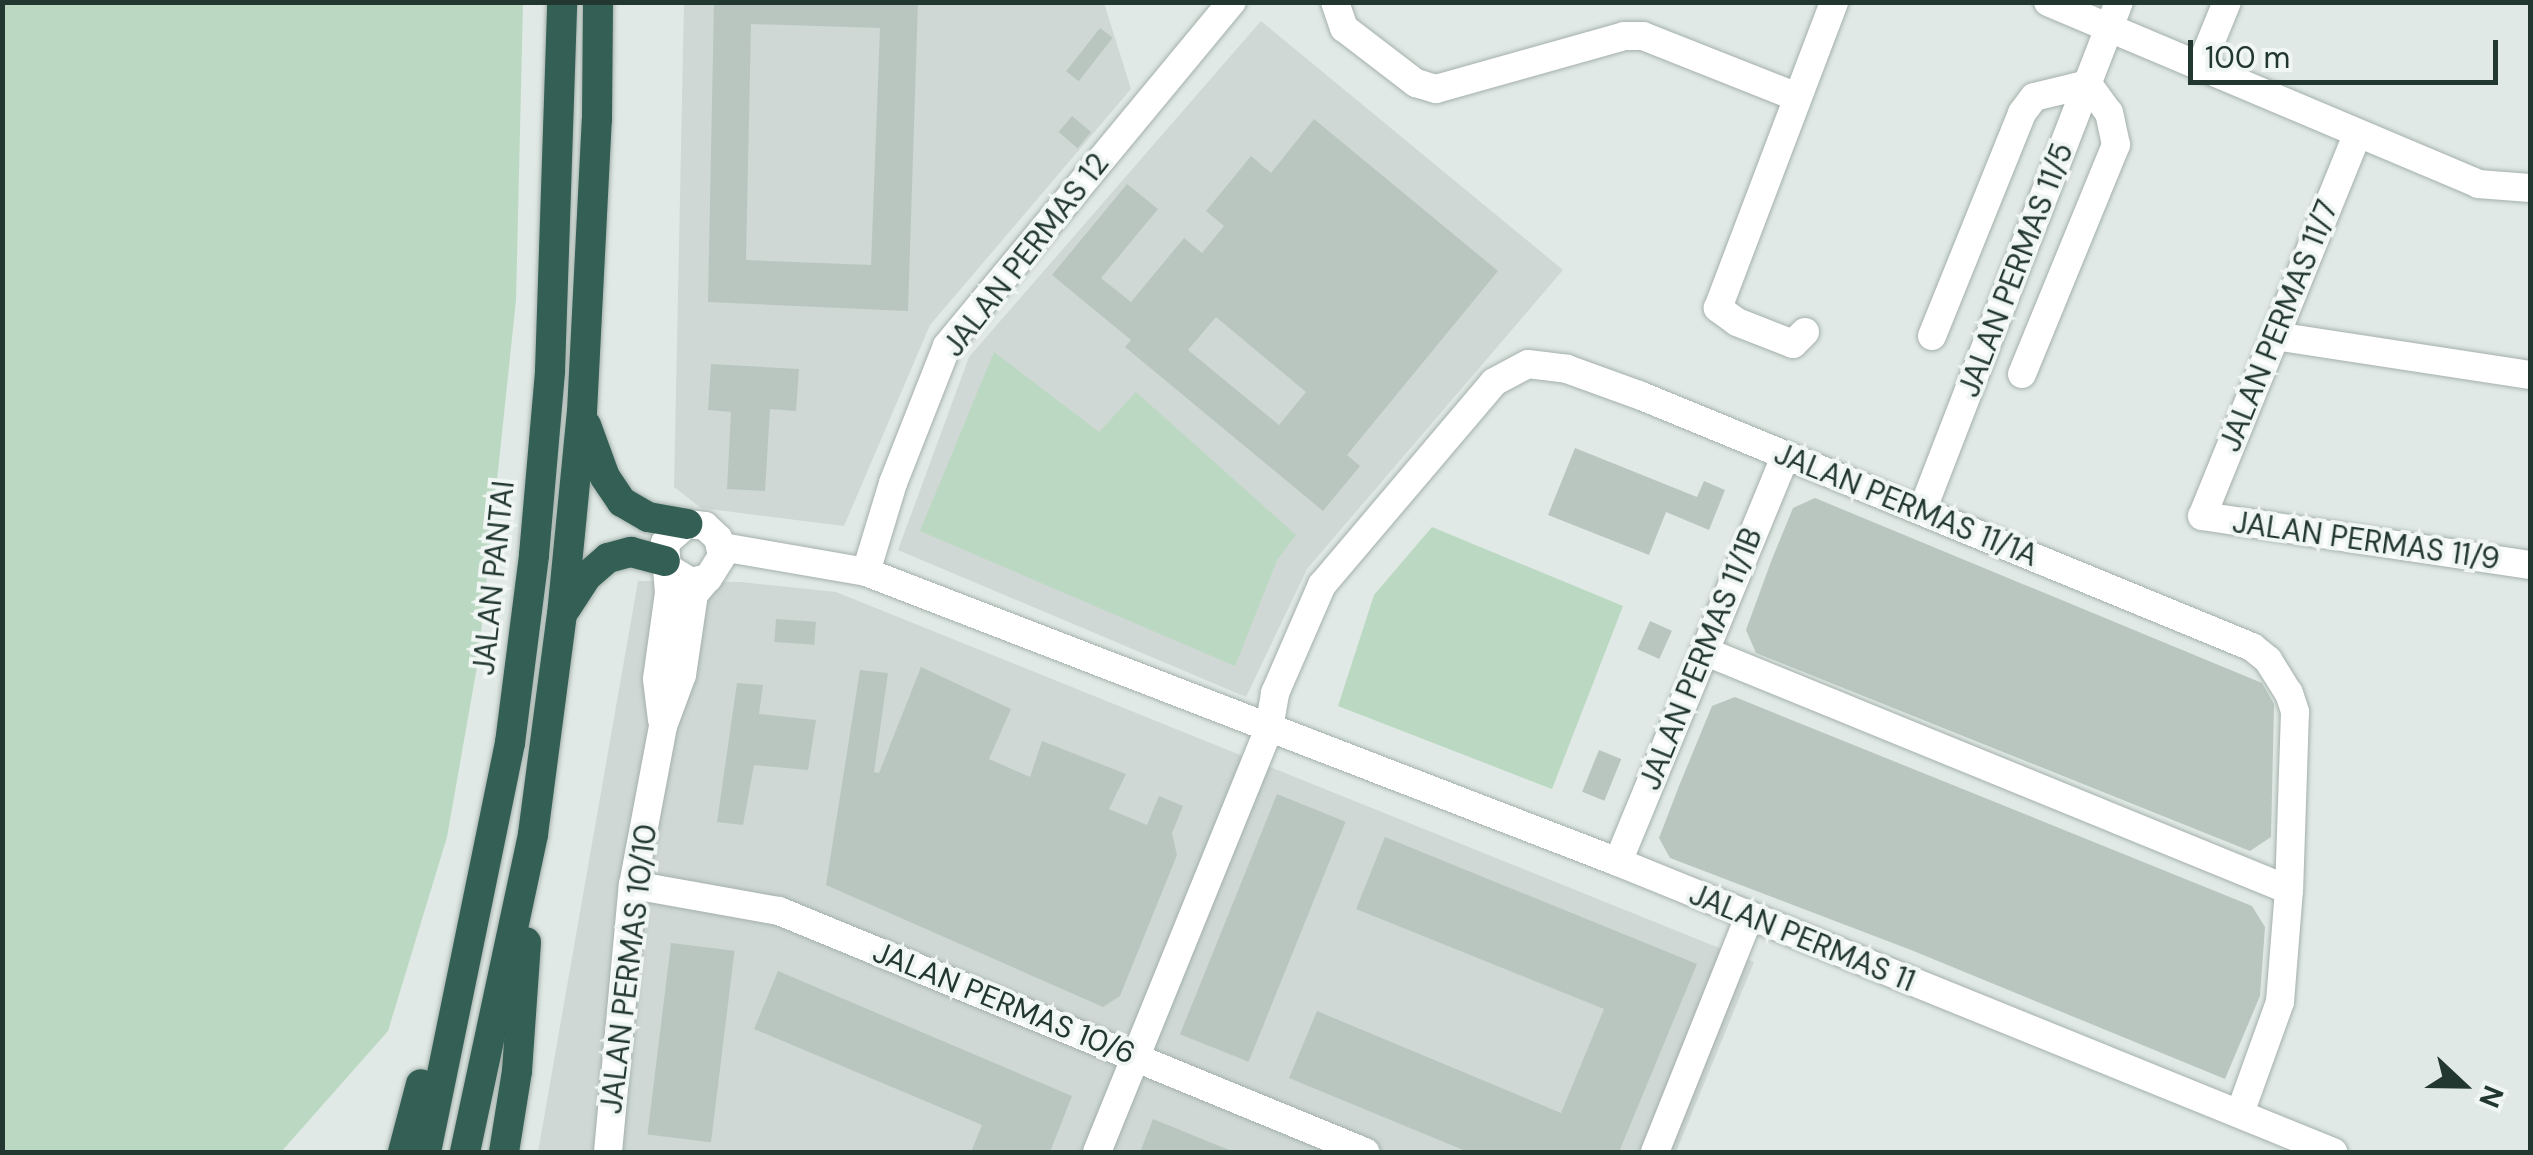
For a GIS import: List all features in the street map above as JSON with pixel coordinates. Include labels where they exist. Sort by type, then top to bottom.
[{"type":"highway","name":"JALAN PANTAI","points":[[426,1152],[500,792],[534,554],[550,370],[562,2]]},
{"type":"highway","points":[[504,1152],[517,1071],[533,834],[562,614],[582,412],[598,119],[598,2]]},
{"type":"highway","points":[[582,412],[604,477],[622,502],[648,517],[686,524]]},
{"type":"highway","points":[[562,614],[586,578],[608,558],[631,552],[667,565]]},
{"type":"highway","points":[[403,1152],[500,792]]},
{"type":"highway","points":[[465,1152],[533,834]]},
{"type":"street","name":"JALAN PERMAS 12","points":[[866,572],[893,483],[947,346],[1232,2]]},
{"type":"street","points":[[1334,2],[1344,28],[1416,83],[1436,90],[1624,36],[1643,36],[1797,97]]},
{"type":"street","points":[[1805,332],[1793,344],[1737,322],[1718,308],[1834,2]]},
{"type":"street","points":[[2048,2],[2113,15],[2200,68],[2478,184],[2530,188]]},
{"type":"street","points":[[2200,68],[2227,2]]},
{"type":"street","name":"JALAN PERMAS 11/5","points":[[1922,511],[2113,15]]},
{"type":"street","points":[[1932,336],[2022,113],[2034,98],[2088,84],[2110,113],[2116,144],[2022,374]]},
{"type":"street","name":"JALAN PERMAS 11/7","points":[[2202,516],[2357,134]]},
{"type":"street","points":[[2275,336],[2530,376]]},
{"type":"street","name":"JALAN PERMAS 11/1A","points":[[1098,1152],[1270,728],[1275,693],[1322,585],[1494,382],[1510,370],[1528,364],[1567,369],[1785,456],[2252,646],[2268,660],[2289,693],[2295,712],[2289,890],[2280,1002],[2240,1113]]},
{"type":"street","name":"JALAN PERMAS 11/1B","points":[[1618,862],[1785,456]]},
{"type":"street","name":"JALAN PERMAS 11/9","points":[[2202,516],[2530,565]]},
{"type":"street","points":[[686,524],[712,531],[722,547],[719,564],[708,578],[691,582],[667,565],[670,534],[686,524]]},
{"type":"street","points":[[722,547],[866,572]]},
{"type":"street","name":"JALAN PERMAS 10/10","points":[[663,726],[658,679],[667,565]]},
{"type":"street","name":"JALAN PERMAS 11","points":[[866,572],[1618,862],[2333,1152]]},
{"type":"street","name":"JALAN PERMAS 10/10","points":[[608,1152],[633,885],[663,726],[682,676],[694,594],[708,578]]},
{"type":"street","points":[[1704,652],[2289,890]]},
{"type":"street","name":"JALAN PERMAS 10/6","points":[[633,885],[779,911],[1365,1152]]},
{"type":"street","points":[[1655,1152],[1749,916]]},
{"type":"street","points":[[2193,1095],[2232,1085],[2257,1071],[2262,1096],[2284,1132]]},
{"type":"shaded area","points":[[684,3],[1104,3],[1131,89],[930,325],[844,526],[701,508],[674,487]]},
{"type":"shaded area","points":[[1261,21],[1563,270],[1307,569],[1246,697],[898,550],[969,357]]},
{"type":"shaded area","points":[[638,581],[741,582],[836,592],[1754,962],[1676,1152],[538,1152]]},
{"type":"green space","points":[[2,3],[523,3],[516,300],[478,661],[447,837],[388,1031],[281,1152],[3,1152]]},
{"type":"green space","points":[[994,352],[1099,432],[1136,392],[1296,535],[1277,560],[1235,666],[920,531]]},
{"type":"green space","points":[[1432,527],[1623,606],[1552,789],[1338,706],[1374,595]]},
{"type":"building","points":[[714,2],[918,2],[908,311],[708,302]],"holes":[[[751,24],[880,28],[871,265],[746,260]]]},
{"type":"building","points":[[1100,28],[1113,38],[1079,81],[1066,71]]},
{"type":"building","points":[[1072,116],[1091,132],[1078,148],[1059,132]]},
{"type":"building","points":[[1314,119],[1498,271],[1347,455],[1360,466],[1323,511],[1125,347],[1131,340],[1052,275],[1127,184],[1158,209],[1101,278],[1131,302],[1184,238],[1202,253],[1224,226],[1206,211],[1251,156],[1271,173]],"holes":[[[1216,317],[1306,392],[1279,425],[1188,350]]]},
{"type":"building","points":[[711,364],[799,369],[796,411],[770,409],[765,491],[727,489],[731,412],[708,410]]},
{"type":"building","points":[[1575,448],[1697,497],[1704,481],[1725,490],[1709,530],[1666,512],[1649,555],[1548,515]]},
{"type":"building","points":[[1815,498],[2262,683],[2274,704],[2271,837],[2250,851],[1756,653],[1746,630],[1772,559],[1793,508]]},
{"type":"building","points":[[776,619],[816,622],[814,645],[774,642]]},
{"type":"building","points":[[1650,621],[1672,631],[1659,659],[1637,649]]},
{"type":"building","points":[[921,667],[1011,709],[989,759],[1030,777],[1042,741],[1126,774],[1109,809],[1147,825],[1159,796],[1183,806],[1172,833],[1177,855],[1120,996],[1103,1007],[826,885],[860,670],[888,673],[874,772],[879,773]]},
{"type":"building","points":[[737,683],[763,685],[759,714],[816,720],[808,770],[754,765],[743,825],[717,822]]},
{"type":"building","points":[[1735,697],[2252,906],[2265,927],[2260,996],[2225,1079],[1911,950],[1670,858],[1659,838],[1679,786],[1712,706]]},
{"type":"building","points":[[1599,750],[1621,759],[1604,801],[1582,792]]},
{"type":"building","points":[[1277,794],[1346,822],[1249,1062],[1180,1034]]},
{"type":"building","points":[[1385,837],[1697,964],[1619,1152],[1468,1152],[1289,1078],[1317,1011],[1561,1113],[1604,1009],[1356,909]]},
{"type":"building","points":[[671,943],[735,951],[711,1142],[647,1135]]},
{"type":"building","points":[[778,971],[1072,1096],[1050,1152],[971,1152],[982,1125],[754,1029]]},
{"type":"building","points":[[1153,1119],[1234,1152],[1140,1152]]}]
